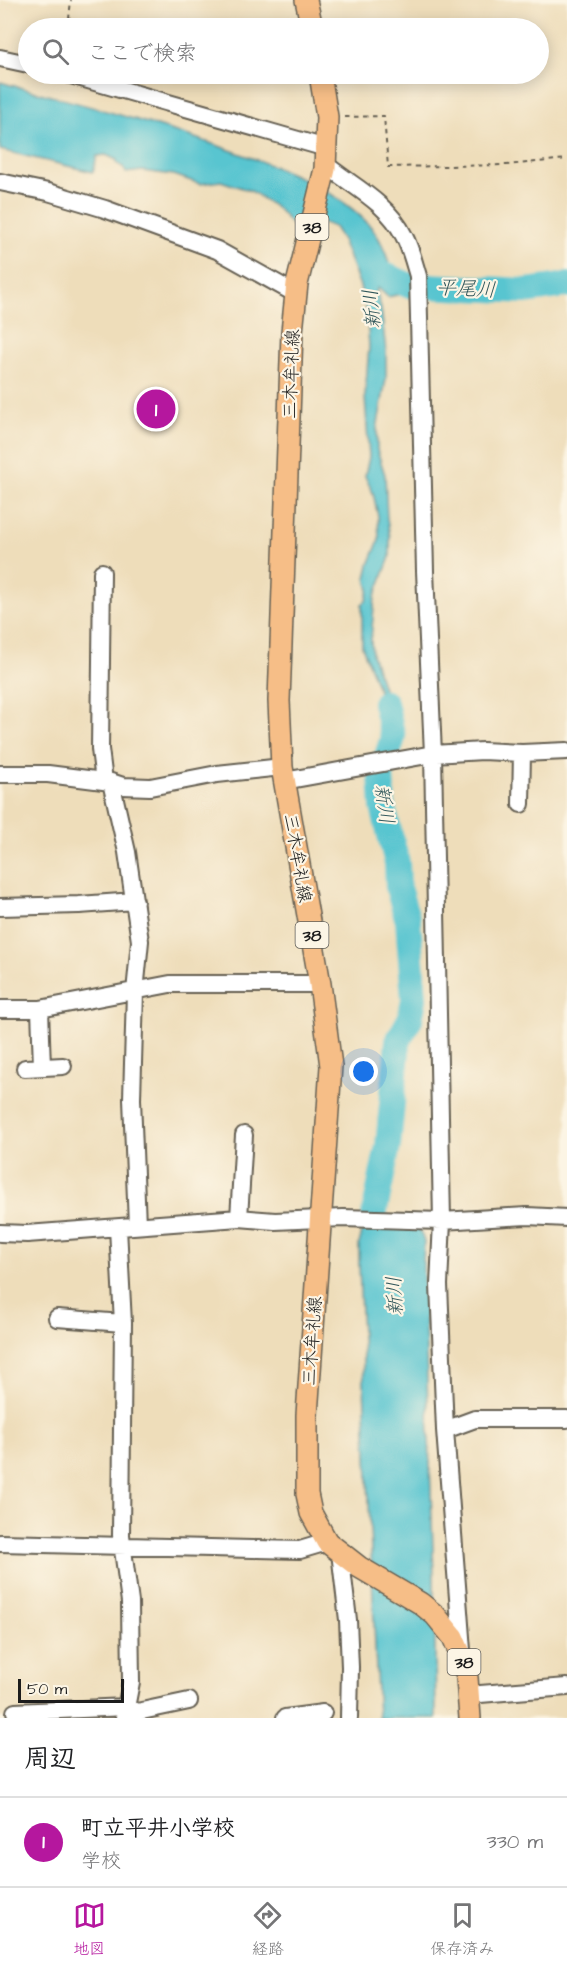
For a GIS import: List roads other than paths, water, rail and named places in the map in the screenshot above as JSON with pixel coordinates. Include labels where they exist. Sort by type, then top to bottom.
[{"type":"main road","points":[[306,0],[310,18]]},
{"type":"main road","name":"三木牟礼線","points":[[322,84],[327,117],[325,160],[297,289],[292,332],[279,689],[283,774],[320,984],[331,1066],[305,1459],[307,1494],[311,1513],[333,1547],[359,1567],[420,1603],[435,1615],[453,1636],[463,1660],[470,1718]]},
{"type":"street","points":[[0,58],[18,62]]},
{"type":"street","points":[[97,84],[325,160],[388,213],[404,235],[418,276],[428,754],[442,1221],[439,1285],[445,1430],[463,1660]]},
{"type":"street","points":[[0,182],[48,192],[94,206],[218,250],[297,289]]},
{"type":"street","points":[[102,572],[100,749],[135,901],[140,941],[135,992],[132,1099],[137,1225]]},
{"type":"street","points":[[0,774],[48,774],[108,781],[123,786],[150,787],[218,774],[338,771],[428,754],[483,751],[522,753],[567,751]]},
{"type":"street","points":[[521,804],[522,753]]},
{"type":"street","points":[[0,907],[135,901]]},
{"type":"street","points":[[0,1009],[40,1009],[170,984],[320,984]]},
{"type":"street","points":[[40,1009],[42,1067]]},
{"type":"street","points":[[25,1068],[63,1066]]},
{"type":"street","points":[[238,1218],[244,1136]]},
{"type":"street","points":[[0,1233],[27,1234],[238,1218],[275,1221],[343,1218],[442,1221],[527,1216],[567,1218]]},
{"type":"street","points":[[118,1228],[123,1323],[121,1535],[130,1602],[131,1682],[125,1713]]},
{"type":"street","points":[[57,1318],[123,1323]]},
{"type":"street","points":[[445,1430],[475,1419],[567,1419]]},
{"type":"street","points":[[0,1543],[300,1550],[333,1547],[348,1620],[349,1718]]},
{"type":"street","points":[[468,1695],[567,1687]]},
{"type":"street","points":[[15,1712],[125,1713],[189,1701]]},
{"type":"street","points":[[285,1718],[323,1713]]},
{"type":"water","points":[[0,82],[151,124],[276,167],[328,192],[344,203],[371,227],[381,242],[397,295],[388,297],[378,288],[376,291],[381,308],[386,351],[386,379],[377,429],[377,450],[385,475],[390,557],[375,597],[371,639],[372,654],[388,704],[394,732],[392,738],[380,694],[362,646],[362,604],[366,601],[369,590],[366,578],[369,565],[379,540],[378,516],[373,493],[365,476],[369,457],[365,396],[369,347],[367,314],[360,286],[342,240],[334,227],[302,214],[299,233],[278,209],[251,191],[221,181],[200,184],[174,175],[142,171],[126,173],[123,167],[116,163],[117,160],[106,155],[97,156],[93,172],[0,150]]},
{"type":"water","points":[[366,1216],[416,1217],[424,1242],[436,1718],[378,1718],[359,1265],[359,1244]]},
{"type":"waterway","name":"平尾川","points":[[368,268],[408,285],[526,291],[567,285]]},
{"type":"waterway","name":"新川","points":[[385,703],[393,737],[381,775],[383,807],[397,863],[398,888],[408,921],[414,999],[410,1019],[398,1041],[388,1146],[374,1215],[385,1244]]},
{"type":"place","name":"町立平井小学校","points":[[156,409]]}]
